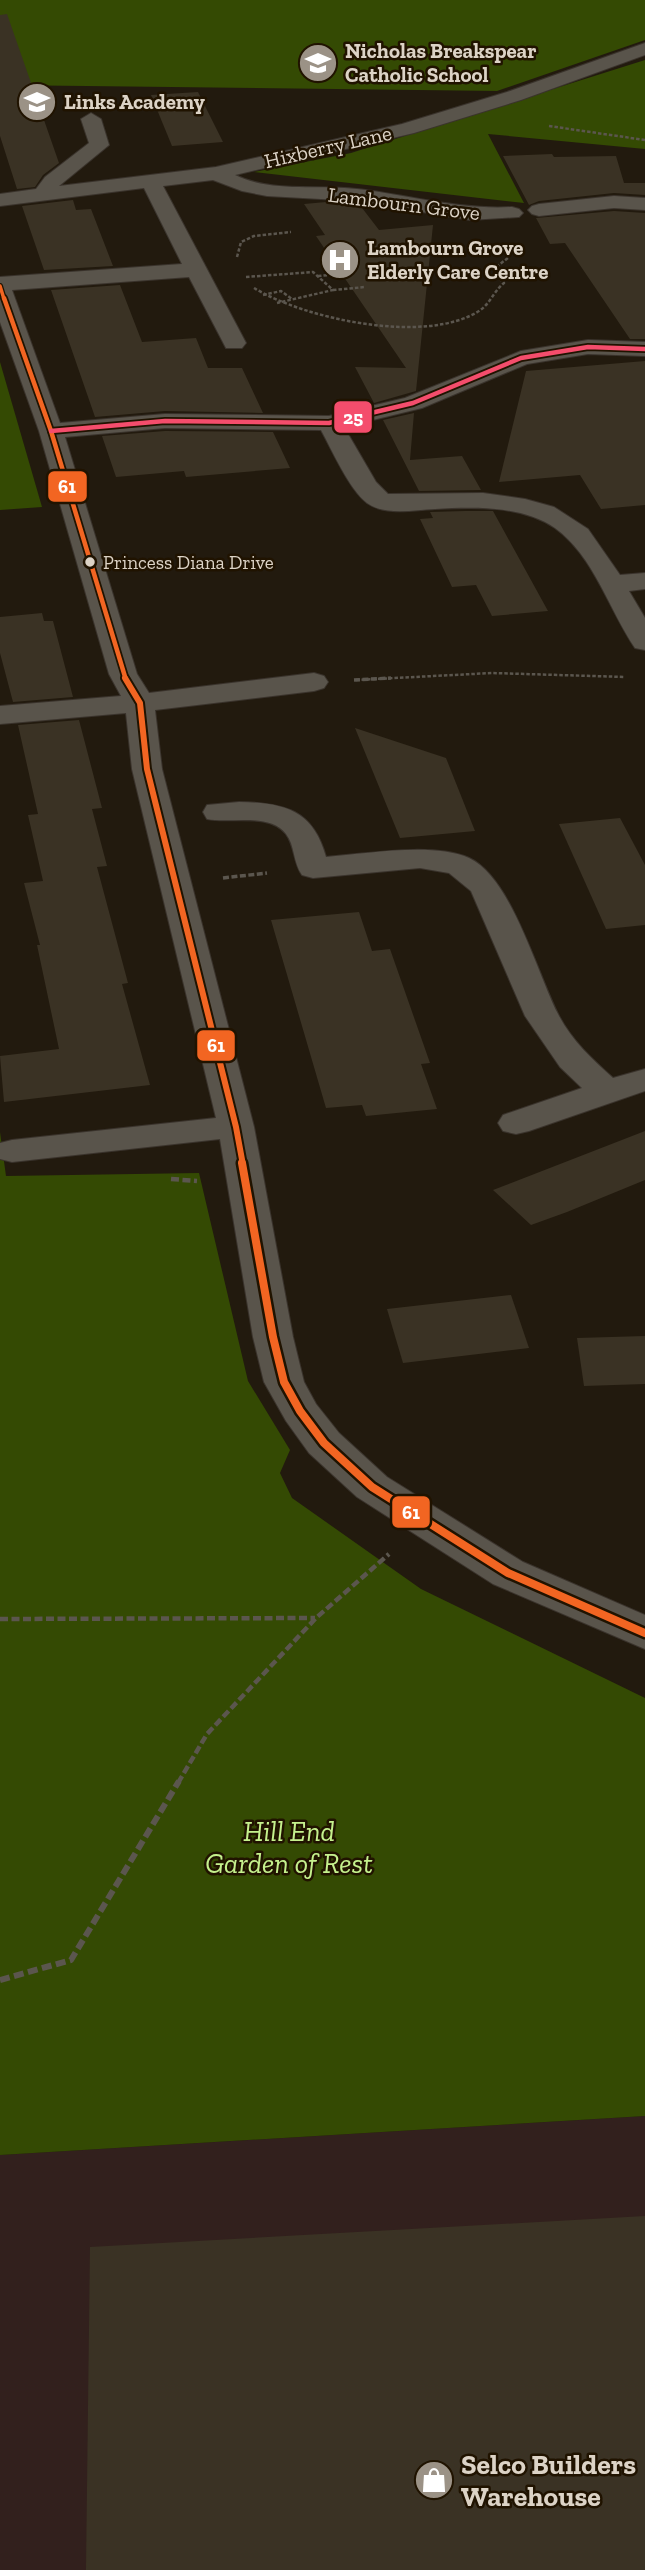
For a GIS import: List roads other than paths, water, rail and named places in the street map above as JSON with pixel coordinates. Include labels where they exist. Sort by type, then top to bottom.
[{"type":"street","name":"Hixberry Lane","points":[[0,200],[216,173],[451,116],[645,49]]},
{"type":"street","points":[[43,195],[52,181],[99,145],[91,119]]},
{"type":"street","name":"Lambourn Grove","points":[[216,173],[231,183],[265,191],[357,195],[436,212],[481,216],[512,213]]},
{"type":"street","points":[[151,183],[234,342]]},
{"type":"street","points":[[539,210],[614,202],[645,204]]},
{"type":"street","points":[[197,270],[0,285],[22,355],[51,431],[123,674],[140,703],[147,769],[236,1127],[273,1337],[284,1382],[300,1411],[324,1443],[372,1487],[508,1573],[645,1633]]},
{"type":"street","points":[[51,431],[165,421],[329,423],[413,403],[521,358],[588,347],[645,349]]},
{"type":"street","points":[[329,423],[374,496],[388,502],[466,499],[500,502],[556,518],[579,535],[612,584],[645,642]]},
{"type":"street","points":[[612,584],[645,581]]},
{"type":"street","points":[[0,715],[140,703],[314,682]]},
{"type":"street","points":[[218,812],[258,812],[283,818],[301,831],[313,867],[420,859],[458,864],[485,886],[542,1016],[572,1060],[607,1091]]},
{"type":"street","points":[[516,1123],[645,1080]]},
{"type":"street","points":[[12,1151],[236,1127]]},
{"type":"place","name":"Nicholas Breakspear Catholic School","points":[[318,63]]},
{"type":"place","name":"Links Academy","points":[[37,102]]},
{"type":"place","name":"Lambourn Grove Elderly Care Centre","points":[[340,260]]},
{"type":"place","name":"Princess Diana Drive","points":[[90,562]]},
{"type":"place","name":"Selco Builders Warehouse","points":[[434,2480]]},
{"type":"park label","name":"Hill End Garden of Rest","points":[[289,1847]]}]
